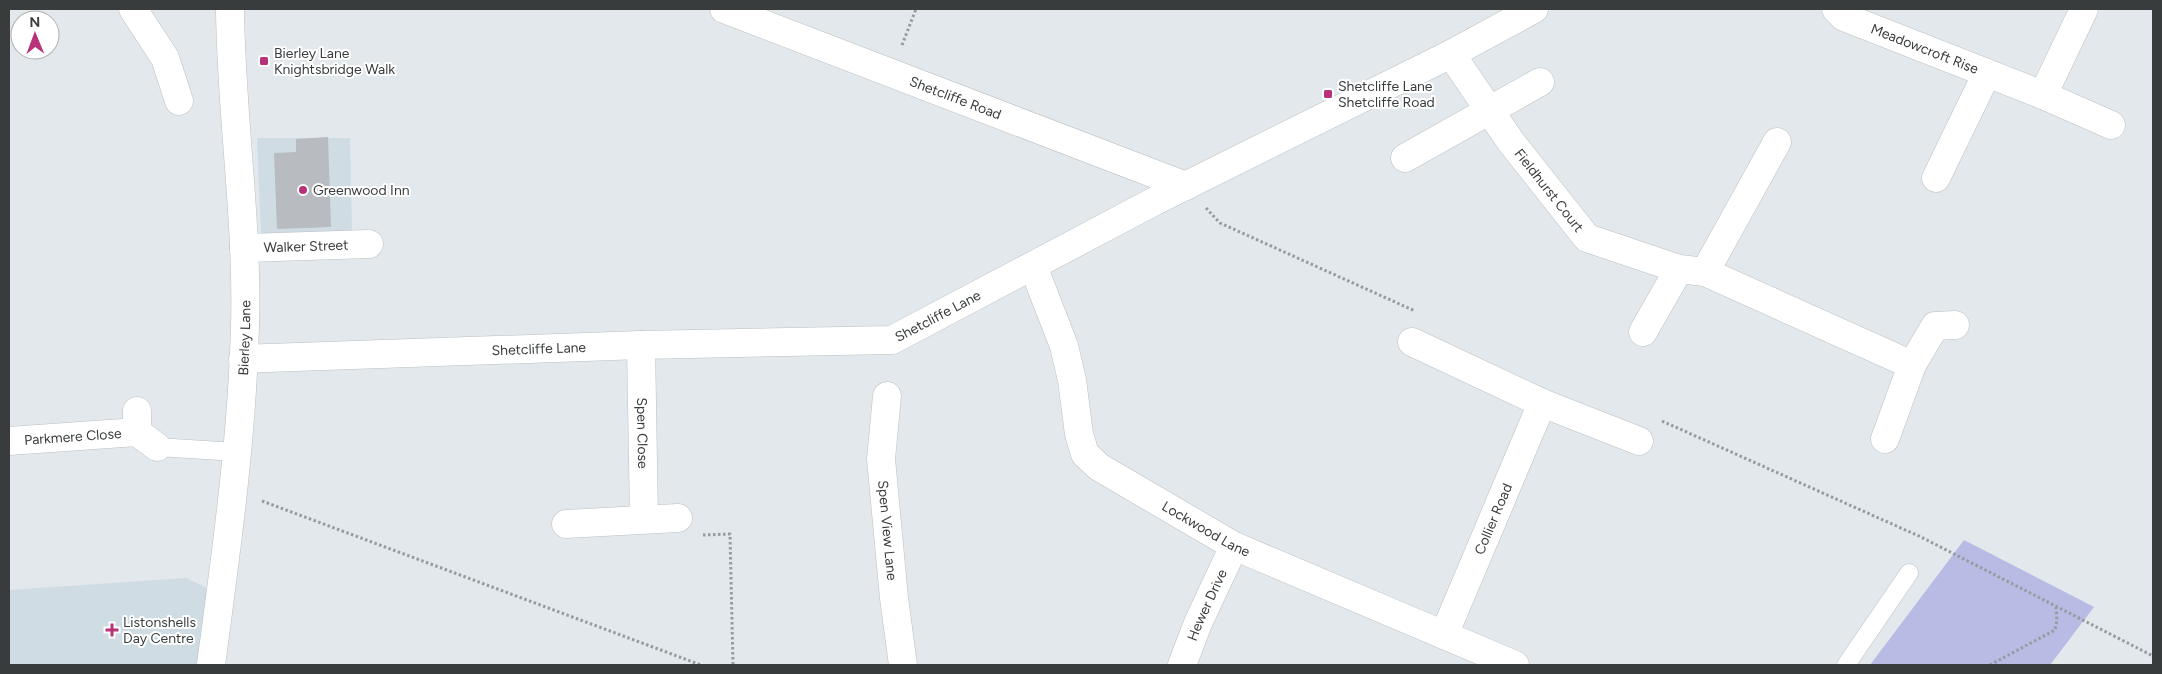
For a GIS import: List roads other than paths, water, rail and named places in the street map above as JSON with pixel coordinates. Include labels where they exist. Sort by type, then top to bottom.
[{"type":"street","points":[[133,9],[165,58],[179,101]]},
{"type":"street","name":"Bierley Lane","points":[[211,665],[234,490],[245,326],[244,248],[230,69],[230,9]]},
{"type":"street","name":"Shetcliffe Road","points":[[724,9],[892,71],[1186,186]]},
{"type":"street","name":"Shetcliffe Lane","points":[[243,359],[641,345],[892,340],[1186,186],[1451,54],[1534,9]]},
{"type":"street","name":"Meadowcroft Rise","points":[[1836,9],[1844,17],[2043,95],[2111,125]]},
{"type":"street","points":[[2043,95],[2084,9]]},
{"type":"street","name":"Fieldhurst Court","points":[[1451,54],[1511,142],[1587,238],[1692,270],[1912,365]]},
{"type":"street","name":"Meadowcroft Rise","points":[[1936,178],[1987,73]]},
{"type":"street","points":[[1405,158],[1540,82]]},
{"type":"street","points":[[1643,332],[1692,270],[1778,142]]},
{"type":"street","name":"Walker Street","points":[[244,248],[369,244]]},
{"type":"street","name":"Lockwood Lane","points":[[1033,266],[1064,346],[1072,380],[1079,434],[1085,454],[1099,467],[1234,546],[1515,665]]},
{"type":"street","points":[[1885,439],[1912,365],[1935,326],[1955,325]]},
{"type":"street","points":[[1412,342],[1542,403],[1639,441]]},
{"type":"street","name":"Spen Close","points":[[641,345],[644,519]]},
{"type":"street","name":"Spen View Lane","points":[[887,396],[881,459],[894,598],[903,665]]},
{"type":"street","name":"Collier Road","points":[[1444,635],[1542,403]]},
{"type":"street","name":"Parkmere Close","points":[[9,440],[144,430]]},
{"type":"street","points":[[566,524],[678,518]]},
{"type":"street","name":"Hewer Drive","points":[[1182,665],[1198,623],[1234,546]]},
{"type":"lane","points":[[144,430],[236,452]]},
{"type":"lane","points":[[1846,665],[1909,573]]},
{"type":"place","name":"Bierley Lane Knightsbridge Walk","points":[[264,61]]},
{"type":"place","name":"Shetcliffe Lane Shetcliffe Road","points":[[1328,94]]},
{"type":"place","name":"Greenwood Inn","points":[[303,190]]},
{"type":"place","name":"Listonshells Day Centre","points":[[112,630]]}]
